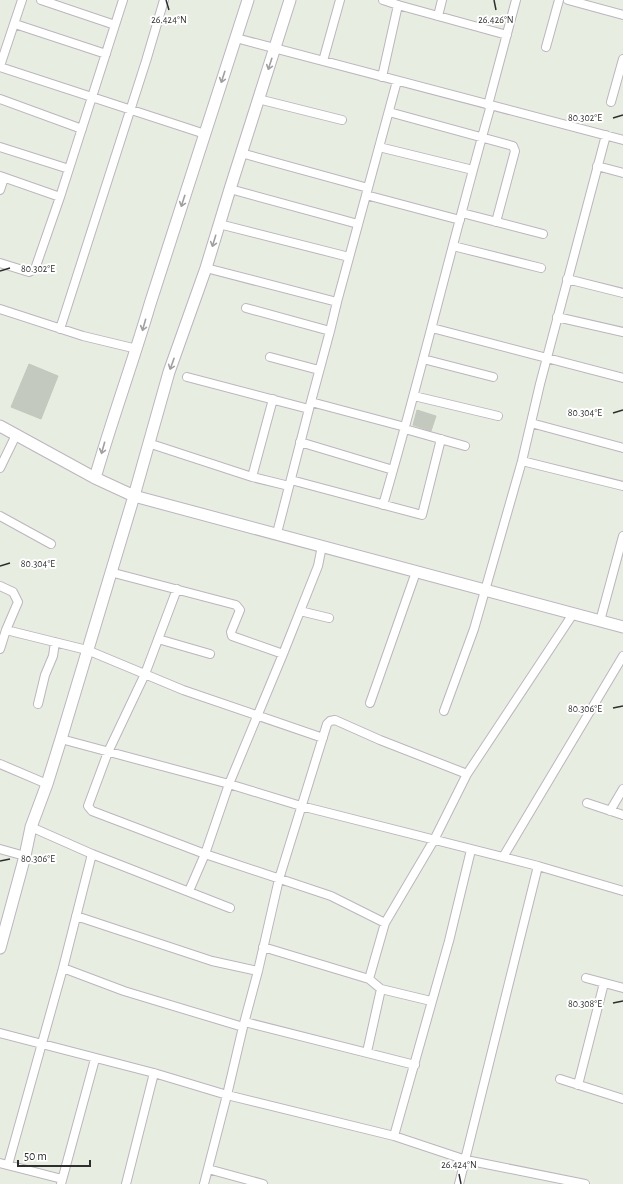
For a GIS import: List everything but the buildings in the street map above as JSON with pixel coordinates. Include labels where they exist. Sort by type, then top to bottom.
[{"type":"street","points":[[22,0],[0,67],[205,134]]},
{"type":"street","points":[[41,0],[115,25]]},
{"type":"street","points":[[0,262],[29,272],[35,269],[69,170],[122,0]]},
{"type":"street","points":[[60,329],[164,0]]},
{"type":"street","points":[[94,478],[108,432],[137,350],[150,304],[248,0]]},
{"type":"street","points":[[0,948],[25,856],[31,827],[47,784],[61,739],[134,496],[169,372],[206,268],[290,0]]},
{"type":"street","points":[[323,61],[340,0]]},
{"type":"street","points":[[383,0],[507,35]]},
{"type":"street","points":[[438,16],[442,0]]},
{"type":"street","points":[[383,504],[394,470],[424,360],[472,170],[482,138],[516,0]]},
{"type":"street","points":[[546,47],[559,0]]},
{"type":"street","points":[[568,0],[595,4],[623,15]]},
{"type":"street","points":[[382,77],[398,5]]},
{"type":"street","points":[[15,24],[106,54]]},
{"type":"street","points":[[236,38],[623,140]]},
{"type":"street","points":[[611,102],[623,59]]},
{"type":"street","points":[[277,534],[330,331],[336,302],[397,81]]},
{"type":"street","points":[[0,99],[82,129]]},
{"type":"street","points":[[258,99],[342,120]]},
{"type":"street","points":[[389,112],[513,146],[515,151],[496,222]]},
{"type":"street","points":[[444,711],[474,629],[522,461],[557,317],[606,135]]},
{"type":"street","points":[[0,147],[69,170]]},
{"type":"street","points":[[379,147],[472,170]]},
{"type":"street","points":[[241,153],[367,191],[461,216],[496,222],[543,234]]},
{"type":"street","points":[[597,166],[623,173]]},
{"type":"street","points":[[0,190],[2,177],[60,197]]},
{"type":"street","points":[[230,188],[358,224]]},
{"type":"street","points":[[219,224],[349,257]]},
{"type":"street","points":[[453,246],[541,268]]},
{"type":"street","points":[[206,268],[336,302]]},
{"type":"street","points":[[567,279],[623,293]]},
{"type":"street","points":[[246,308],[330,331]]},
{"type":"street","points":[[0,310],[83,336],[137,350]]},
{"type":"street","points":[[557,317],[623,332]]},
{"type":"street","points":[[432,328],[623,378]]},
{"type":"street","points":[[270,357],[319,370]]},
{"type":"street","points":[[424,360],[492,377]]},
{"type":"street","points":[[187,377],[273,399],[310,405],[405,428],[465,446]]},
{"type":"street","points":[[414,396],[498,416]]},
{"type":"street","points":[[252,476],[273,399]]},
{"type":"street","points":[[531,423],[623,448]]},
{"type":"street","points":[[0,426],[94,478],[134,496],[623,627]]},
{"type":"street","points":[[0,468],[16,435]]},
{"type":"street","points":[[148,443],[252,476],[383,504],[422,515],[441,439]]},
{"type":"street","points":[[300,442],[394,470]]},
{"type":"street","points":[[522,461],[623,486]]},
{"type":"street","points":[[0,516],[51,544]]},
{"type":"street","points":[[600,621],[619,568],[623,538]]},
{"type":"street","points":[[189,891],[205,854],[229,784],[318,566],[322,546]]},
{"type":"street","points":[[110,572],[236,605],[240,610],[231,632],[232,636],[283,654]]},
{"type":"street","points":[[370,703],[416,572]]},
{"type":"street","points":[[0,586],[13,592],[18,602],[0,649]]},
{"type":"street","points":[[178,589],[146,674],[108,752],[88,806],[92,811],[205,854],[331,896],[385,923]]},
{"type":"street","points":[[300,611],[330,618]]},
{"type":"street","points":[[368,979],[385,923],[434,840],[467,774],[573,614]]},
{"type":"street","points":[[6,630],[87,650],[184,690],[323,738]]},
{"type":"street","points":[[158,639],[210,654]]},
{"type":"street","points":[[38,704],[45,675],[53,656],[55,642]]},
{"type":"street","points":[[503,857],[623,656]]},
{"type":"street","points":[[204,1184],[258,971],[279,879],[328,724],[330,721],[335,720],[380,740],[467,774]]},
{"type":"street","points":[[61,739],[229,784],[301,806],[538,866],[623,891]]},
{"type":"street","points":[[0,764],[47,784]]},
{"type":"street","points":[[610,811],[623,789]]},
{"type":"street","points":[[587,803],[623,815]]},
{"type":"street","points":[[31,827],[92,854],[230,908]]},
{"type":"street","points":[[0,849],[25,856]]},
{"type":"street","points":[[394,1136],[449,941],[471,850]]},
{"type":"street","points":[[92,854],[41,1044],[4,1164],[62,1181],[95,1059]]},
{"type":"street","points":[[460,1184],[538,866]]},
{"type":"street","points":[[76,916],[212,960],[258,971]]},
{"type":"street","points":[[263,947],[368,979],[381,989],[431,1001]]},
{"type":"street","points":[[62,968],[124,990],[244,1025],[415,1064]]},
{"type":"street","points":[[586,978],[623,988]]},
{"type":"street","points":[[578,1086],[604,983]]},
{"type":"street","points":[[367,1052],[381,989]]},
{"type":"street","points":[[0,1033],[227,1095],[394,1136],[466,1160],[586,1184]]},
{"type":"street","points":[[126,1184],[154,1074]]},
{"type":"street","points":[[560,1079],[578,1086],[623,1099]]},
{"type":"street","points":[[208,1169],[263,1184]]}]
